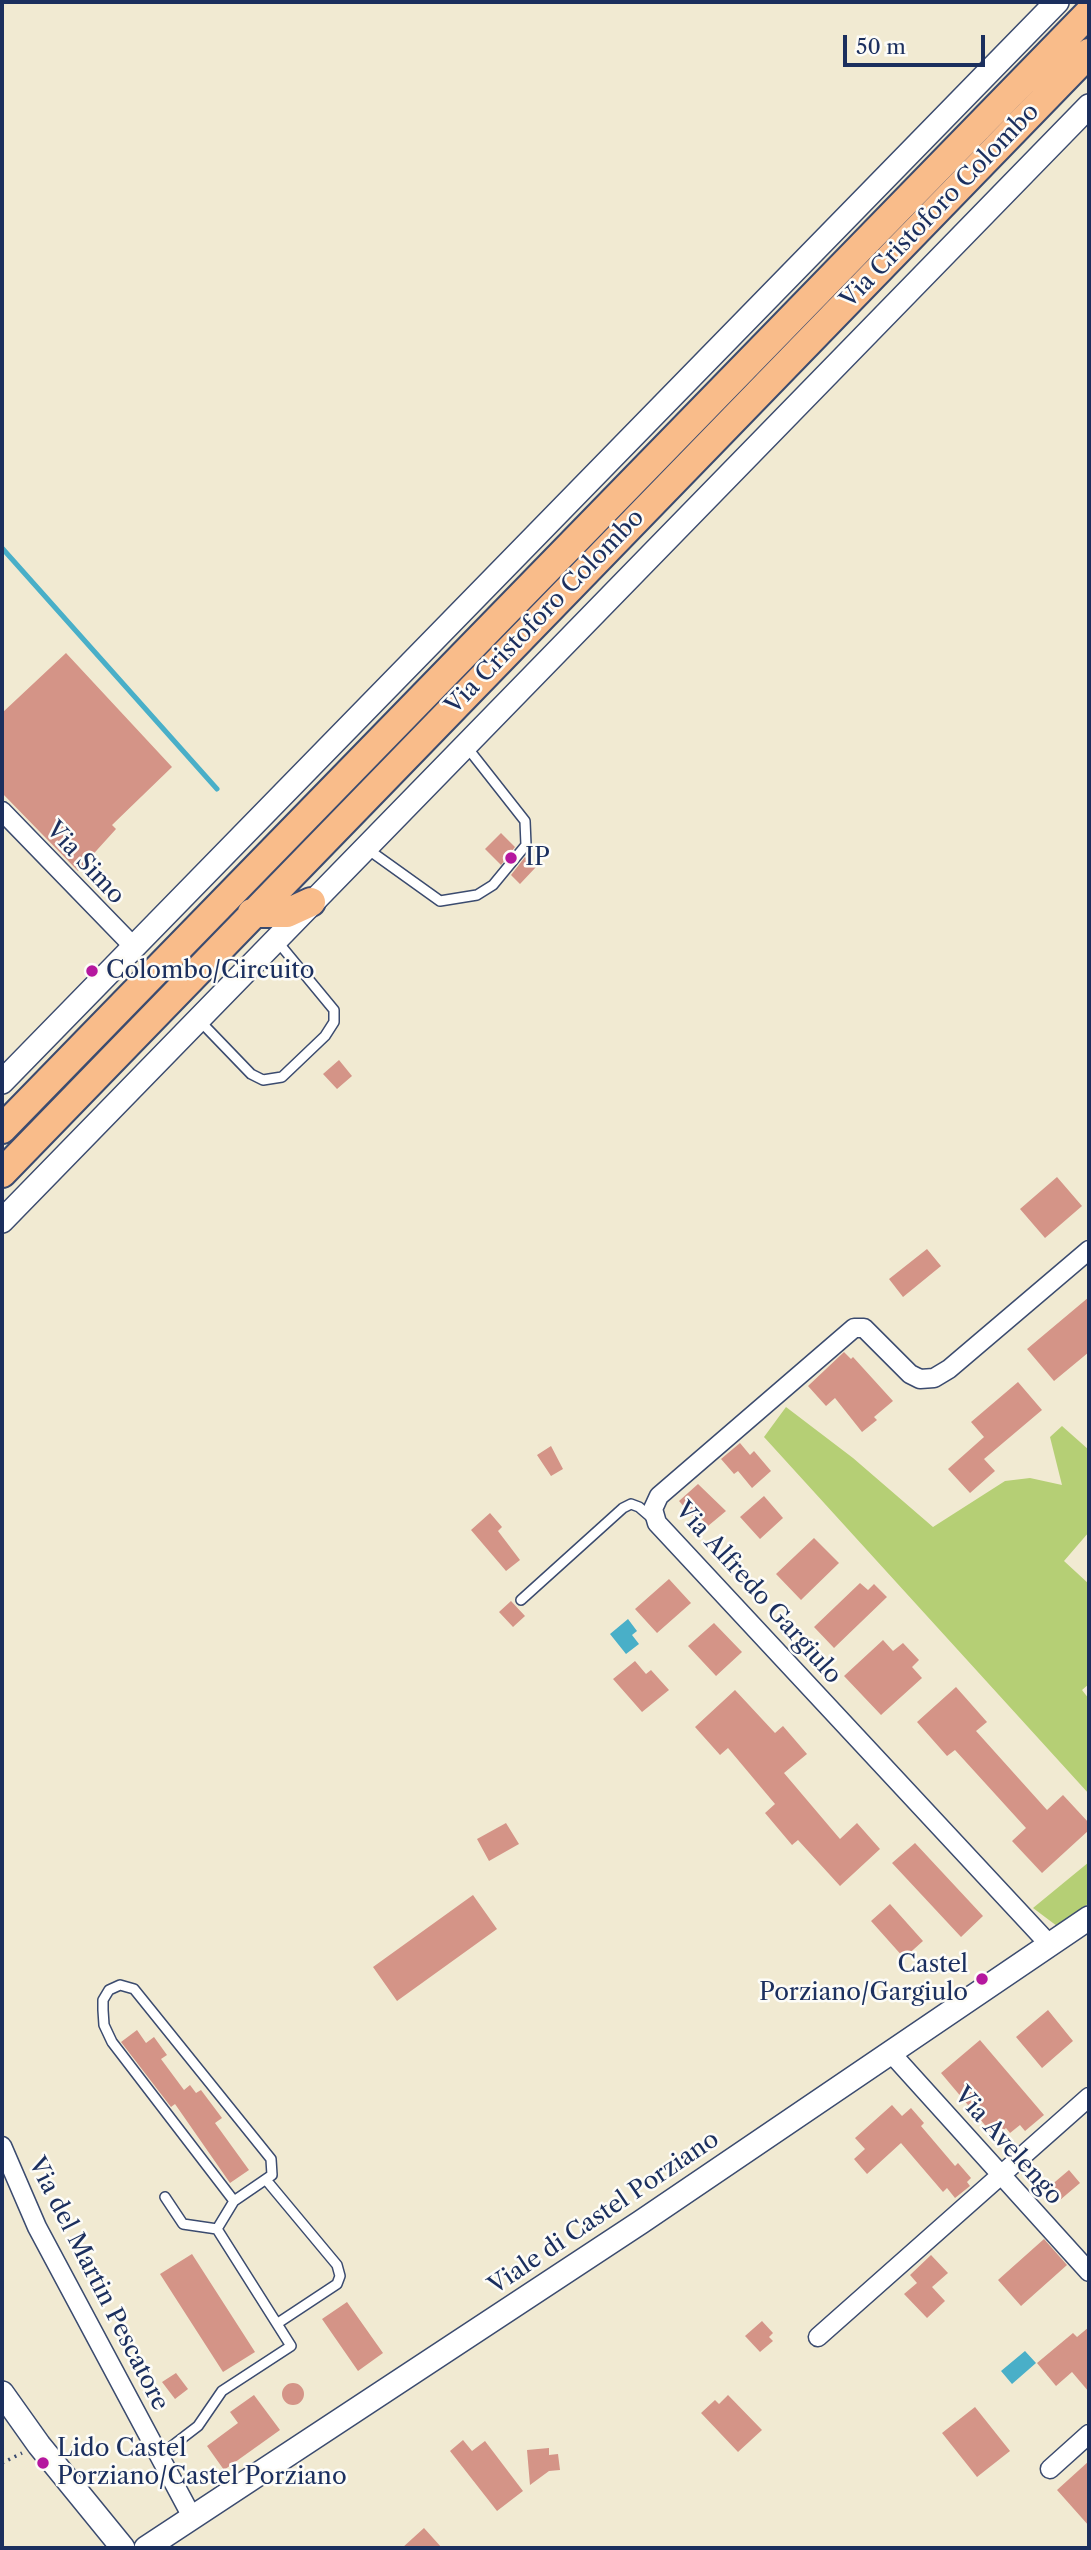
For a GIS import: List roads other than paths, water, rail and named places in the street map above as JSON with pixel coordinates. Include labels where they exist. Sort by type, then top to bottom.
[{"type":"main road","name":"Via Cristoforo Colombo","points":[[2,1129],[1089,13]]},
{"type":"main road","name":"Via Cristoforo Colombo","points":[[2,1173],[1089,53]]},
{"type":"main road","points":[[252,913],[287,913],[311,902]]},
{"type":"street","points":[[2,1082],[1057,2]]},
{"type":"street","name":"Via Cristoforo Colombo","points":[[2,1221],[197,1017],[1089,106]]},
{"type":"street","name":"Via Simo","points":[[2,811],[134,947]]},
{"type":"street","name":"Via Alfredo Gargiulo","points":[[1049,1944],[657,1523],[653,1509],[659,1496],[855,1328],[864,1328],[910,1374],[920,1379],[934,1378],[1089,1250]]},
{"type":"street","name":"Viale di Castel Porziano","points":[[146,2548],[641,2222],[1089,1918]]},
{"type":"street","name":"Via Avelengo","points":[[891,2053],[1089,2273]]},
{"type":"street","points":[[818,2337],[1089,2097]]},
{"type":"street","name":"Via del Martin Pescatore","points":[[2,2146],[37,2227],[192,2517]]},
{"type":"street","points":[[2,2393],[39,2445],[123,2548]]},
{"type":"street","points":[[1050,2469],[1089,2434]]},
{"type":"lane","points":[[365,847],[440,901],[477,895],[492,885],[526,845],[526,821],[465,744]]},
{"type":"lane","points":[[197,1017],[251,1074],[263,1080],[282,1077],[325,1036],[334,1022],[334,1010],[275,939]]},
{"type":"lane","points":[[521,1600],[623,1508],[631,1504],[639,1507],[657,1523]]},
{"type":"lane","points":[[217,2229],[234,2201],[267,2181],[272,2175],[271,2160],[134,1989],[120,1985],[109,1990],[103,2000],[103,2010],[104,2025],[112,2042],[234,2201]]},
{"type":"lane","points":[[267,2181],[337,2265],[340,2276],[337,2284],[278,2323]]},
{"type":"lane","points":[[156,2451],[198,2426],[222,2391],[291,2346],[217,2229],[183,2224],[166,2197]]},
{"type":"water","points":[[628,1619],[637,1631],[632,1635],[639,1644],[626,1654],[610,1634]]},
{"type":"water","points":[[1025,2351],[1036,2363],[1012,2384],[1001,2371]]},
{"type":"waterway","points":[[2,548],[217,789]]},
{"type":"place","name":"IP","points":[[511,858]]},
{"type":"place","name":"Colombo/Circuito","points":[[92,971]]},
{"type":"place","name":"Castel Porziano/Gargiulo","points":[[982,1979]]},
{"type":"place","name":"Lido Castel Porziano/Castel Porziano","points":[[43,2463]]}]
